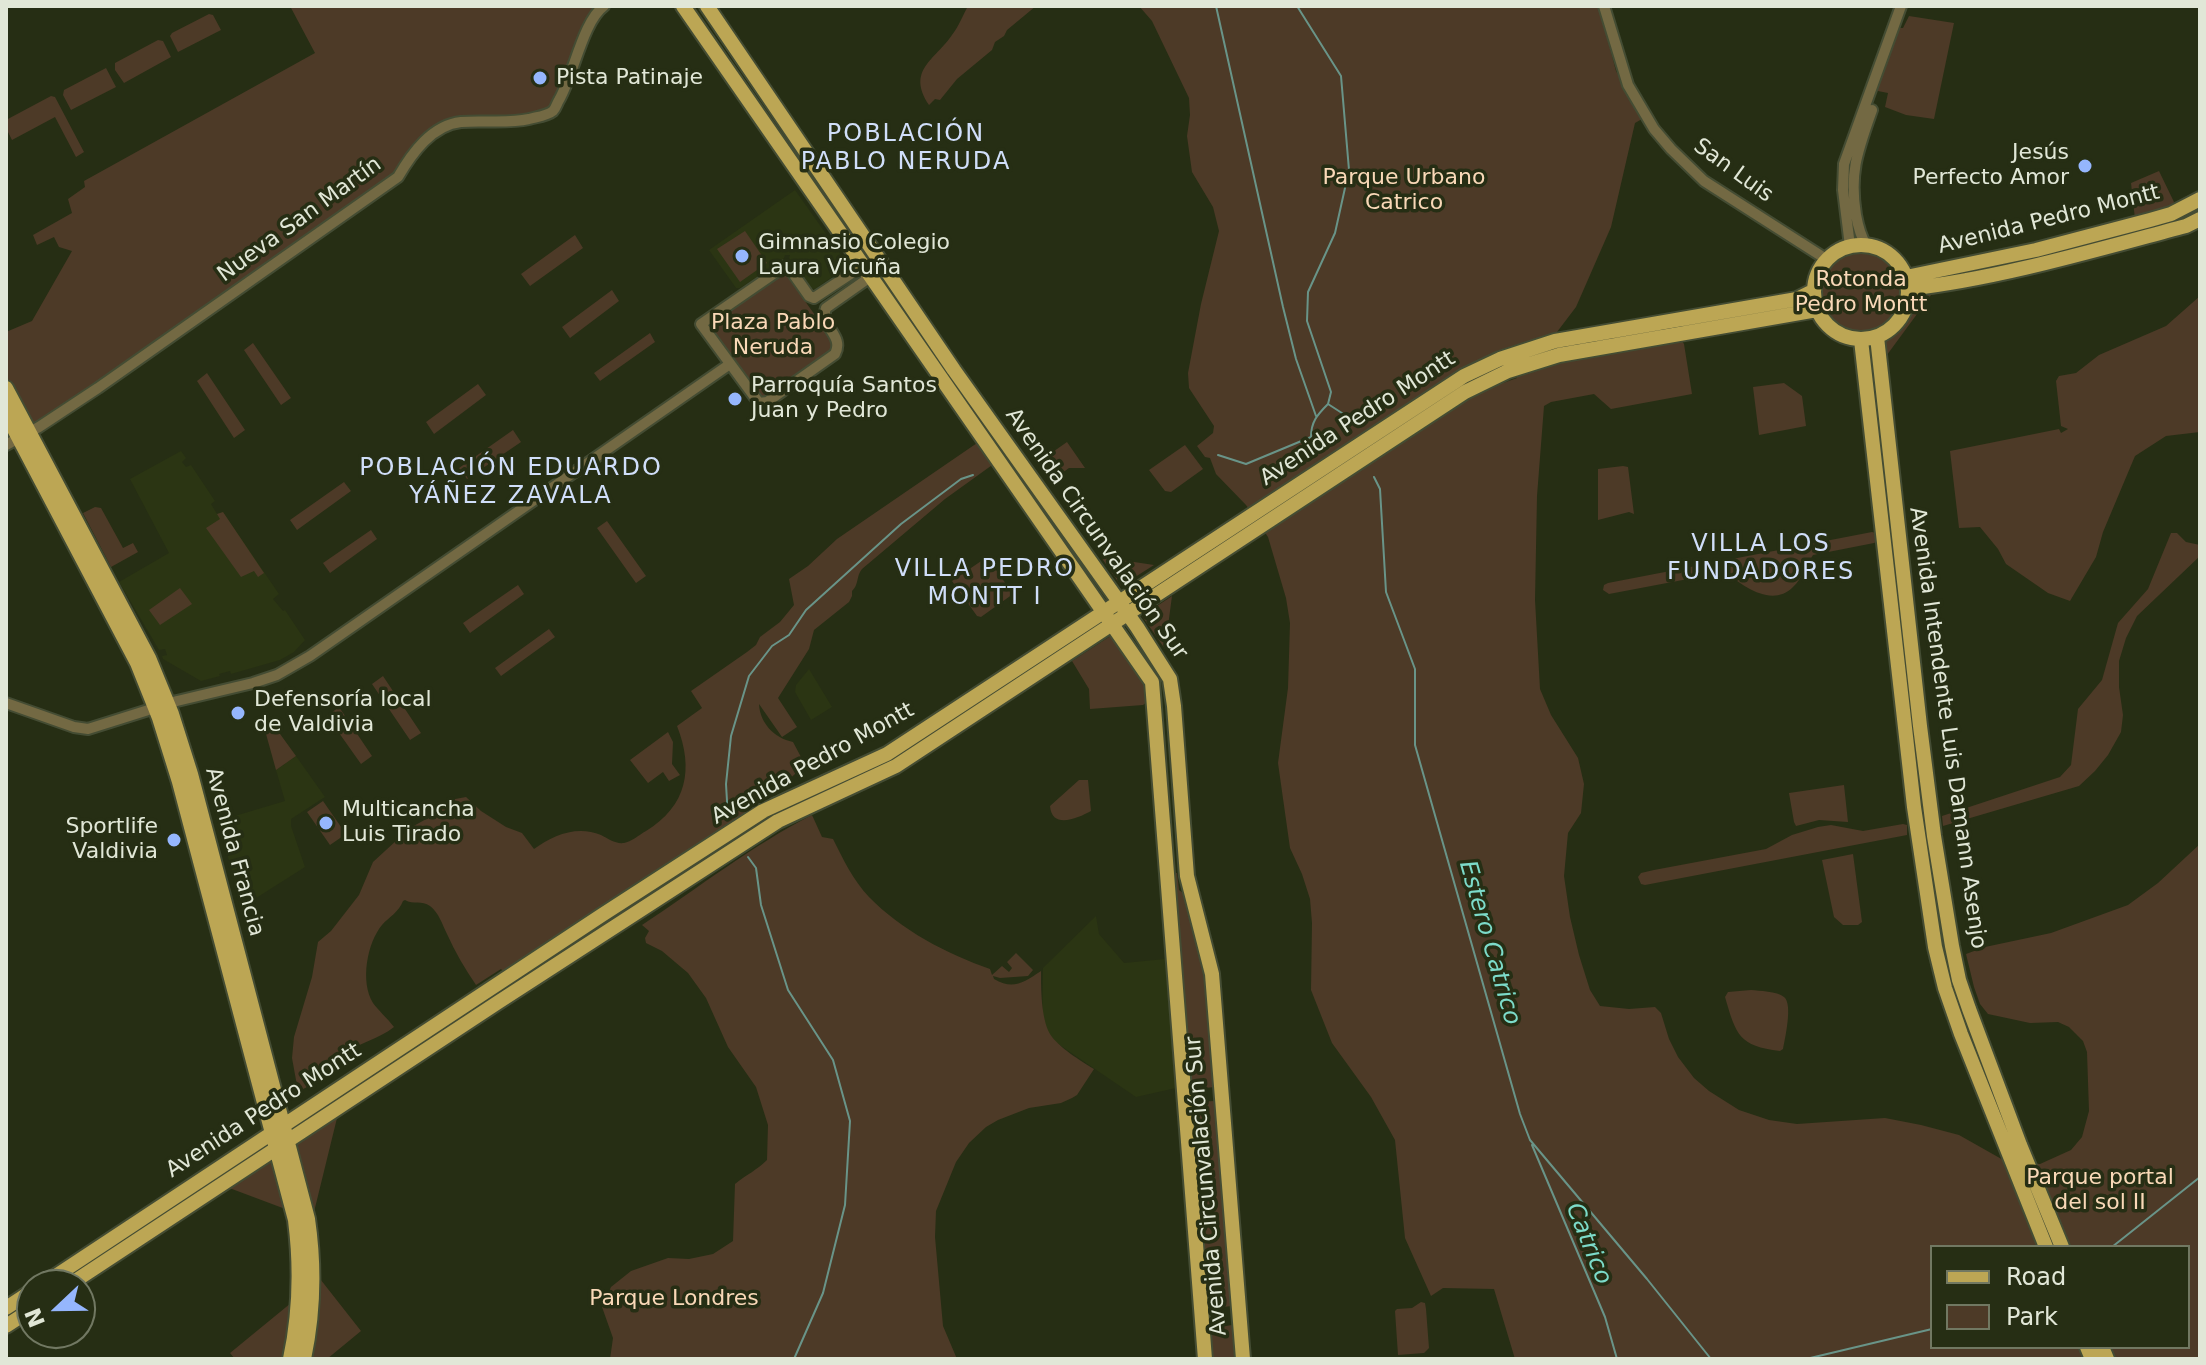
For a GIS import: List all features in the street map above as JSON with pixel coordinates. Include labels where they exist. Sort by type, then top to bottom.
[{"type":"main road","name":"Avenida Circunvalación Sur","points":[[683,6],[1152,682],[1205,1359]]},
{"type":"main road","name":"Avenida Circunvalación Sur","points":[[707,6],[954,370],[1123,607],[1170,679],[1187,876],[1212,974],[1243,1359]]},
{"type":"main road","name":"Avenida Pedro Montt","points":[[1907,283],[2171,214],[2200,199]]},
{"type":"main road","name":"Avenida Pedro Montt","points":[[1907,283],[1978,278],[2089,252],[2186,226],[2200,219]]},
{"type":"main road","points":[[1850,246],[1874,246],[1890,255],[1902,269],[1907,283],[1907,302],[1897,324],[1888,332],[1869,339],[1845,337],[1833,331],[1823,322],[1817,310],[1813,291],[1817,274],[1826,259],[1850,246]]},
{"type":"main road","name":"Avenida Pedro Montt","points":[[93,1269],[778,821],[896,766],[1446,386],[1491,363],[1555,341],[1797,299],[1813,291]]},
{"type":"main road","name":"Avenida Pedro Montt","points":[[1123,607],[1465,392],[1494,377],[1559,355],[1817,310]]},
{"type":"main road","name":"Avenida Intendente Luis Damann Asenjo","points":[[1869,339],[1914,807],[1929,910],[1945,988],[2045,1245]]},
{"type":"main road","name":"Avenida Intendente Luis Damann Asenjo","points":[[1869,339],[1934,836],[1959,980],[2061,1245]]},
{"type":"main road","name":"Avenida Francia","points":[[6,388],[18,438]]},
{"type":"main road","name":"Avenida Francia","points":[[6,414],[75,532],[137,663],[162,706],[179,782],[219,908],[282,1145],[299,1253],[299,1302],[290,1359]]},
{"type":"main road","name":"Avenida Pedro Montt","points":[[66,1269],[763,811],[887,754],[1107,618]]},
{"type":"main road","name":"Avenida Francia","points":[[282,1145],[308,1219],[313,1254],[312,1314],[304,1359]]},
{"type":"street","name":"Nueva San Martín","points":[[18,438],[98,388],[398,177],[410,156],[446,125],[514,122],[552,111],[571,75],[587,27],[604,6]]},
{"type":"street","name":"San Luis","points":[[1604,6],[1628,85],[1654,129],[1671,149],[1704,181],[1826,259]]},
{"type":"street","points":[[1866,245],[1860,234],[1853,182],[1857,154],[1867,109],[1901,6]]},
{"type":"street","points":[[1893,29],[1907,6]]},
{"type":"street","points":[[1850,246],[1843,172],[1846,156],[1867,109]]},
{"type":"street","points":[[784,267],[790,269],[809,296],[814,298],[858,269],[866,273],[864,282],[826,308],[825,320],[839,347],[835,354],[767,402],[759,403],[730,364],[701,324],[784,267]]},
{"type":"street","points":[[6,703],[81,729],[95,728],[277,675],[323,647],[730,364]]},
{"type":"shaded area","points":[[795,190],[846,262],[846,267],[815,289],[810,288],[789,258],[790,255],[785,255],[769,269],[736,288],[709,250]]},
{"type":"shaded area","points":[[181,451],[186,458],[182,462],[186,467],[191,465],[215,501],[211,504],[217,514],[223,512],[279,594],[273,599],[285,610],[305,640],[294,652],[280,660],[201,681],[163,659],[162,656],[167,655],[165,649],[159,650],[119,582],[169,553],[130,479]]},
{"type":"shaded area","points":[[809,669],[832,707],[811,720],[795,692],[796,685]]},
{"type":"shaded area","points":[[296,756],[325,797],[291,819],[305,867],[242,907],[218,821],[285,801],[276,770]]},
{"type":"shaded area","points":[[1096,916],[1099,934],[1124,963],[1165,959],[1176,1088],[1136,1097],[1042,1033],[1043,968]]},
{"type":"green space","points":[[290,6],[594,6],[583,24],[568,72],[548,108],[511,118],[458,117],[406,154],[394,174],[36,425],[30,425],[6,411],[6,332],[32,321],[72,251],[59,247],[54,237],[37,245],[33,235],[72,213],[68,199],[85,187],[84,181],[315,53]]},
{"type":"green space","points":[[968,6],[1036,6],[1007,30],[992,50],[957,79],[940,100],[935,99],[929,105],[920,83],[922,74],[954,32]]},
{"type":"green space","points":[[1139,6],[1599,6],[1616,71],[1642,119],[1635,123],[1611,227],[1576,307],[1557,332],[1497,351],[1477,361],[1482,370],[1517,355],[1671,326],[1673,331],[1485,376],[1492,387],[1517,378],[1517,372],[1596,352],[1680,338],[1684,344],[1692,394],[1611,409],[1594,394],[1544,406],[1537,496],[1535,600],[1540,689],[1551,715],[1578,758],[1584,784],[1581,813],[1568,833],[1564,876],[1570,917],[1590,990],[1600,1006],[1629,1009],[1655,1007],[1661,1013],[1678,1057],[1694,1078],[1739,1110],[1769,1120],[1797,1124],[1885,1118],[1959,1135],[2005,1161],[2040,1164],[2071,1150],[2082,1137],[2089,1111],[2087,1052],[2083,1041],[2069,1027],[2058,1022],[2030,1023],[1988,1014],[1980,1004],[1966,954],[2051,933],[2128,905],[2158,883],[2200,844],[2200,1359],[1515,1359],[1494,1289],[1443,1288],[1431,1296],[1405,1238],[1395,1140],[1371,1097],[1332,1043],[1311,990],[1310,899],[1290,848],[1278,763],[1288,688],[1290,623],[1286,598],[1268,537],[1246,505],[1216,474],[1210,458],[1205,457],[1197,446],[1213,433],[1214,426],[1189,388],[1188,373],[1219,231],[1213,207],[1192,172],[1187,136],[1189,98],[1152,21]]},
{"type":"green space","points":[[209,14],[213,15],[221,30],[178,52],[170,36],[172,33]]},
{"type":"green space","points":[[1909,16],[1954,23],[1934,119],[1906,115],[1885,107],[1888,93],[1873,90],[1895,28],[1903,28]]},
{"type":"green space","points":[[158,40],[163,41],[171,57],[124,83],[115,70],[115,63]]},
{"type":"green space","points":[[106,68],[116,87],[71,110],[63,95],[64,90]]},
{"type":"green space","points":[[51,96],[55,97],[84,152],[76,157],[55,117],[12,140],[6,128],[6,120]]},
{"type":"green space","points":[[2159,171],[2174,202],[2172,207],[2135,219],[2131,183]]},
{"type":"green space","name":"Gimnasio Colegio Laura Vicuña","points":[[745,231],[767,263],[740,282],[717,249]]},
{"type":"green space","points":[[575,235],[583,248],[530,286],[521,274]]},
{"type":"green space","name":"Rotonda Pedro Montt","points":[[1861,250],[1877,253],[1891,262],[1900,276],[1903,292],[1900,308],[1891,322],[1877,331],[1861,334],[1845,331],[1831,322],[1822,308],[1819,292],[1822,276],[1831,262],[1845,253]]},
{"type":"green space","points":[[2028,271],[2029,275],[1931,295],[1884,359],[1882,345],[1911,311],[1918,291]]},
{"type":"green space","name":"Plaza Pablo Neruda","points":[[781,274],[787,276],[835,343],[834,348],[770,395],[759,397],[710,329],[712,322]]},
{"type":"green space","points":[[612,290],[619,301],[570,338],[562,327]]},
{"type":"green space","points":[[2200,296],[2200,432],[2166,436],[2135,456],[2103,532],[2096,557],[2070,601],[2048,593],[2006,564],[1980,527],[1959,528],[1950,451],[2059,429],[2061,433],[2068,429],[2061,426],[2056,381],[2059,376],[2076,373],[2099,355],[2166,326]]},
{"type":"green space","points":[[650,333],[655,342],[600,381],[594,373]]},
{"type":"green space","points":[[253,343],[291,398],[281,405],[244,350]]},
{"type":"green space","points":[[207,373],[245,430],[234,438],[197,381]]},
{"type":"green space","points":[[1784,383],[1802,396],[1806,426],[1759,435],[1753,387]]},
{"type":"green space","points":[[478,384],[486,395],[434,434],[426,422]]},
{"type":"green space","points":[[513,430],[521,442],[467,479],[459,468]]},
{"type":"green space","points":[[980,441],[995,463],[945,499],[862,569],[849,602],[814,630],[809,649],[778,698],[797,727],[782,737],[759,704],[769,729],[780,737],[793,742],[801,757],[796,773],[759,808],[508,976],[501,969],[476,985],[433,909],[424,903],[403,901],[372,942],[366,974],[373,1003],[394,1027],[349,1051],[312,1084],[298,1091],[292,1058],[294,1037],[312,977],[318,942],[331,931],[359,895],[373,862],[410,828],[437,813],[450,800],[466,797],[481,811],[522,833],[534,849],[557,836],[574,831],[592,832],[621,843],[646,831],[671,810],[683,785],[685,757],[677,726],[702,708],[691,691],[747,652],[780,622],[794,605],[789,579],[837,539]]},
{"type":"green space","points":[[1067,442],[1085,468],[1069,468],[1050,482],[1037,463]]},
{"type":"green space","points":[[1185,445],[1203,469],[1171,492],[1165,491],[1149,470]]},
{"type":"green space","points":[[1628,467],[1634,514],[1629,512],[1598,520],[1598,469]]},
{"type":"green space","points":[[344,482],[351,491],[297,530],[290,520]]},
{"type":"green space","points":[[95,507],[101,508],[123,548],[133,543],[138,552],[111,567],[83,513]]},
{"type":"green space","points":[[223,512],[264,573],[258,577],[254,571],[241,577],[206,528],[220,519],[217,514]]},
{"type":"green space","points":[[607,521],[646,576],[636,583],[597,528]]},
{"type":"green space","points":[[371,530],[377,539],[330,573],[323,563]]},
{"type":"green space","points":[[1876,533],[1874,543],[1813,555],[1796,584],[1785,593],[1776,595],[1758,593],[1725,572],[1609,594],[1603,590],[1608,583]]},
{"type":"green space","points":[[2171,533],[2177,533],[2186,542],[2200,545],[2200,556],[2137,616],[2126,638],[2119,661],[2123,715],[2121,732],[2108,755],[2079,786],[1943,826],[1942,816],[2060,777],[2071,765],[2078,709],[2102,680],[2118,623],[2148,589]]},
{"type":"green space","points":[[987,557],[1013,594],[981,617],[977,616],[952,581]]},
{"type":"green space","points":[[1101,557],[1154,565],[1121,586]]},
{"type":"green space","points":[[518,585],[524,594],[470,633],[463,623]]},
{"type":"green space","points":[[180,588],[192,604],[160,625],[149,610]]},
{"type":"green space","points":[[1172,596],[1165,649],[1142,616]]},
{"type":"green space","points":[[549,629],[555,637],[501,676],[495,668]]},
{"type":"green space","points":[[1112,635],[1140,676],[1147,702],[1143,705],[1090,709],[1089,689],[1072,661]]},
{"type":"green space","points":[[383,676],[421,733],[410,740],[372,684]]},
{"type":"green space","points":[[339,707],[372,756],[361,764],[327,716]]},
{"type":"green space","points":[[275,727],[296,756],[276,770],[266,734]]},
{"type":"green space","points":[[668,732],[673,742],[672,764],[680,775],[669,781],[663,772],[648,783],[630,760]]},
{"type":"green space","points":[[1079,780],[1088,780],[1091,811],[1066,820],[1055,818],[1050,806]]},
{"type":"green space","points":[[1844,785],[1848,822],[1819,820],[1796,826],[1789,793]]},
{"type":"green space","name":"Multicancha Luis Tirado","points":[[323,801],[346,834],[330,845],[307,812]]},
{"type":"green space","name":"Parque Londres","points":[[812,815],[822,837],[833,839],[863,890],[895,920],[941,948],[990,969],[992,975],[1002,966],[1009,972],[1012,968],[1007,962],[1016,953],[1033,970],[1028,976],[993,976],[1001,982],[1018,984],[1041,971],[1043,1012],[1050,1034],[1064,1049],[1094,1069],[1072,1098],[1029,1108],[986,1127],[969,1143],[956,1162],[936,1211],[935,1237],[943,1326],[957,1359],[610,1359],[613,1338],[602,1307],[611,1287],[631,1271],[668,1258],[689,1259],[713,1254],[733,1241],[735,1184],[767,1160],[768,1125],[756,1087],[728,1047],[706,998],[688,973],[662,951],[646,943],[649,931],[642,925],[747,853]]},
{"type":"green space","points":[[1831,825],[1863,831],[1907,825],[1907,835],[1645,885],[1638,877],[1641,873],[1654,870],[1766,849],[1792,835],[1818,827]]},
{"type":"green space","points":[[1853,854],[1862,922],[1843,925],[1834,917],[1822,860]]},
{"type":"green space","points":[[1172,873],[1177,873],[1179,890],[1183,893],[1207,974],[1216,1087],[1191,1089]]},
{"type":"green space","points":[[1751,990],[1777,994],[1787,1001],[1787,1030],[1780,1051],[1747,1042],[1732,1021],[1725,997],[1728,992]]},
{"type":"green space","points":[[1214,1101],[1217,1105],[1231,1306],[1208,1309],[1191,1107],[1196,1102]]},
{"type":"green space","points":[[338,1114],[314,1212],[296,1144]]},
{"type":"green space","points":[[270,1157],[275,1165],[288,1210],[224,1186]]},
{"type":"green space","points":[[317,1275],[361,1331],[327,1359],[307,1359]]},
{"type":"green space","points":[[291,1303],[287,1359],[235,1359],[230,1353]]},
{"type":"green space","points":[[1425,1303],[1429,1348],[1424,1353],[1398,1355],[1395,1311],[1412,1308]]},
{"type":"green space","points":[[1232,1325],[1235,1359],[1210,1359],[1207,1329]]},
{"type":"waterway","points":[[1216,6],[1283,307],[1296,359],[1316,416]]},
{"type":"waterway","name":"Estero Catrico","points":[[1297,6],[1341,76],[1349,170],[1335,233],[1308,292],[1307,321],[1331,392],[1328,404],[1345,415]]},
{"type":"waterway","points":[[1218,455],[1246,464],[1311,437],[1315,419],[1328,404]]},
{"type":"waterway","points":[[728,818],[726,784],[731,736],[749,676],[772,646],[789,635],[806,610],[901,524],[961,479],[973,475]]},
{"type":"waterway","name":"Estero Catrico","points":[[1374,477],[1380,489],[1386,592],[1415,669],[1415,745],[1520,1114],[1530,1140],[1711,1359]]},
{"type":"waterway","points":[[748,857],[756,868],[761,905],[788,990],[833,1060],[850,1121],[845,1205],[823,1293],[794,1359]]},
{"type":"waterway","name":"Catrico","points":[[1532,1145],[1605,1317],[1617,1359]]},
{"type":"waterway","points":[[2115,1245],[2200,1177]]},
{"type":"waterway","name":"Estero Catrico","points":[[1806,1359],[1930,1329]]},
{"type":"place","name":"Pista Patinaje","points":[[540,78]]},
{"type":"place","name":"Jesús Perfecto Amor","points":[[2085,166]]},
{"type":"place","name":"Gimnasio Colegio Laura Vicuña","points":[[742,256]]},
{"type":"place","name":"Parroquía Santos Juan y Pedro","points":[[735,399]]},
{"type":"place","name":"Defensoría local de Valdivia","points":[[238,713]]},
{"type":"place","name":"Multicancha Luis Tirado","points":[[326,823]]},
{"type":"place","name":"Sportlife Valdivia","points":[[174,840]]},
{"type":"district","name":"POBLACIÓN PABLO NERUDA","points":[[906,149]]},
{"type":"district","name":"POBLACIÓN EDUARDO YÁÑEZ ZAVALA","points":[[511,483]]},
{"type":"district","name":"VILLA LOS FUNDADORES","points":[[1761,559]]},
{"type":"district","name":"VILLA PEDRO MONTT I","points":[[985,584]]},
{"type":"park label","name":"Parque Urbano Catrico","points":[[1404,190]]},
{"type":"park label","name":"Parque portal del sol II","points":[[2100,1190]]}]
